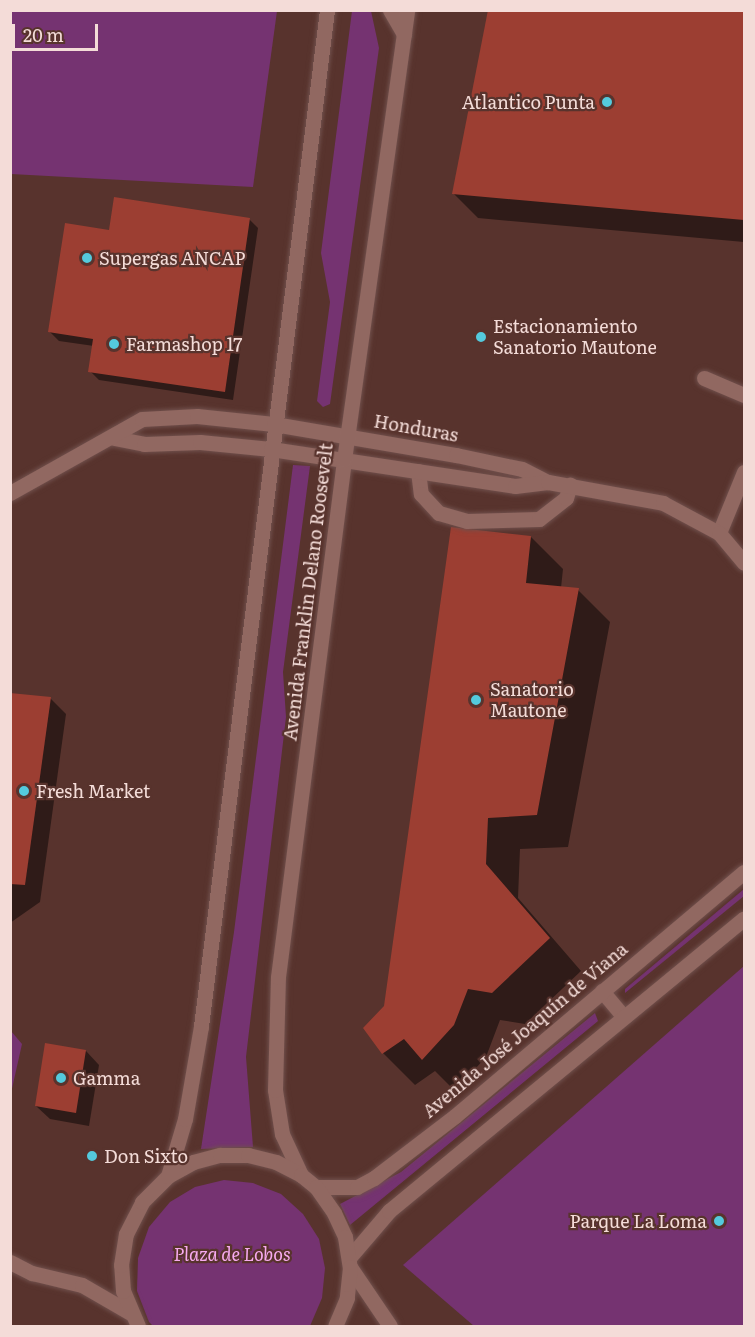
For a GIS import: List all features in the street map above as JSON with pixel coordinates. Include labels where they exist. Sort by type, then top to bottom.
[{"type":"main road","points":[[168,1176],[185,1119],[201,1026],[327,10]]},
{"type":"main road","points":[[390,10],[404,34]]},
{"type":"main road","name":"Avenida Franklin Delano Roosevelt","points":[[301,1175],[282,1134],[275,1090],[278,977],[344,460],[408,10]]},
{"type":"main road","points":[[704,378],[744,395]]},
{"type":"main road","name":"Honduras","points":[[10,493],[41,473],[114,438],[141,419],[197,416],[348,435],[522,469],[548,482]]},
{"type":"main road","name":"Honduras","points":[[114,438],[144,444],[210,443],[271,449],[515,486],[548,482],[570,485],[663,503],[719,532],[744,563]]},
{"type":"main road","points":[[418,471],[421,494],[439,513],[467,520],[539,519],[566,498],[570,485]]},
{"type":"main road","points":[[719,532],[744,472]]},
{"type":"main road","name":"Avenida José Joaquín de Viana","points":[[316,1187],[357,1187],[374,1178],[744,872]]},
{"type":"main road","points":[[335,1326],[347,1298],[350,1263],[389,1211],[744,918]]},
{"type":"main road","points":[[602,991],[624,1017]]},
{"type":"main road","points":[[135,1320],[123,1292],[121,1265],[126,1234],[142,1202],[168,1176],[193,1162],[239,1155],[276,1162],[301,1175],[316,1187],[334,1213],[350,1263],[390,1326]]},
{"type":"main road","points":[[10,1262],[32,1273],[82,1286],[135,1320]]},
{"type":"green space","points":[[10,11],[277,11],[253,187],[11,174]]},
{"type":"green space","points":[[352,11],[371,11],[379,48],[330,404],[323,407],[317,401],[330,302],[321,253]]},
{"type":"green space","points":[[293,465],[310,466],[283,672],[286,717],[246,1057],[253,1147],[201,1149],[234,932]]},
{"type":"green space","points":[[744,889],[744,896],[625,993],[625,989]]},
{"type":"green space","name":"Parque La Loma","points":[[744,966],[744,1326],[474,1326],[403,1265]]},
{"type":"green space","points":[[595,1013],[598,1021],[350,1225],[340,1204],[401,1172]]},
{"type":"green space","points":[[11,1031],[22,1044],[11,1093]]},
{"type":"green space","name":"Plaza de Lobos","points":[[224,1180],[253,1183],[281,1194],[303,1214],[319,1239],[325,1268],[322,1298],[310,1326],[153,1326],[149,1322],[137,1291],[138,1258],[149,1227],[170,1202],[195,1187]]},
{"type":"building","name":"Atlantico Punta","points":[[488,10],[744,10],[744,220],[452,194]]},
{"type":"building","points":[[114,197],[250,218],[225,392],[88,372],[93,339],[48,332],[65,223],[109,230]]},
{"type":"building","name":"Sanatorio Mautone","points":[[451,527],[531,536],[526,583],[579,588],[537,815],[488,818],[486,864],[550,938],[492,993],[468,989],[454,1025],[422,1060],[404,1039],[382,1054],[363,1028],[384,1006]]},
{"type":"building","name":"Fresh Market","points":[[10,693],[51,697],[25,885],[10,884]]},
{"type":"building","name":"Gamma","points":[[45,1043],[86,1050],[76,1113],[35,1106]]},
{"type":"place","name":"Atlantico Punta","points":[[607,102]]},
{"type":"place","name":"Supergas ANCAP","points":[[87,258]]},
{"type":"place","name":"Estacionamiento Sanatorio Mautone","points":[[481,337]]},
{"type":"place","name":"Farmashop 17","points":[[114,344]]},
{"type":"place","name":"Sanatorio Mautone","points":[[476,700]]},
{"type":"place","name":"Fresh Market","points":[[24,791]]},
{"type":"place","name":"Gamma","points":[[61,1078]]},
{"type":"place","name":"Don Sixto","points":[[92,1156]]},
{"type":"place","name":"Parque La Loma","points":[[719,1221]]}]
